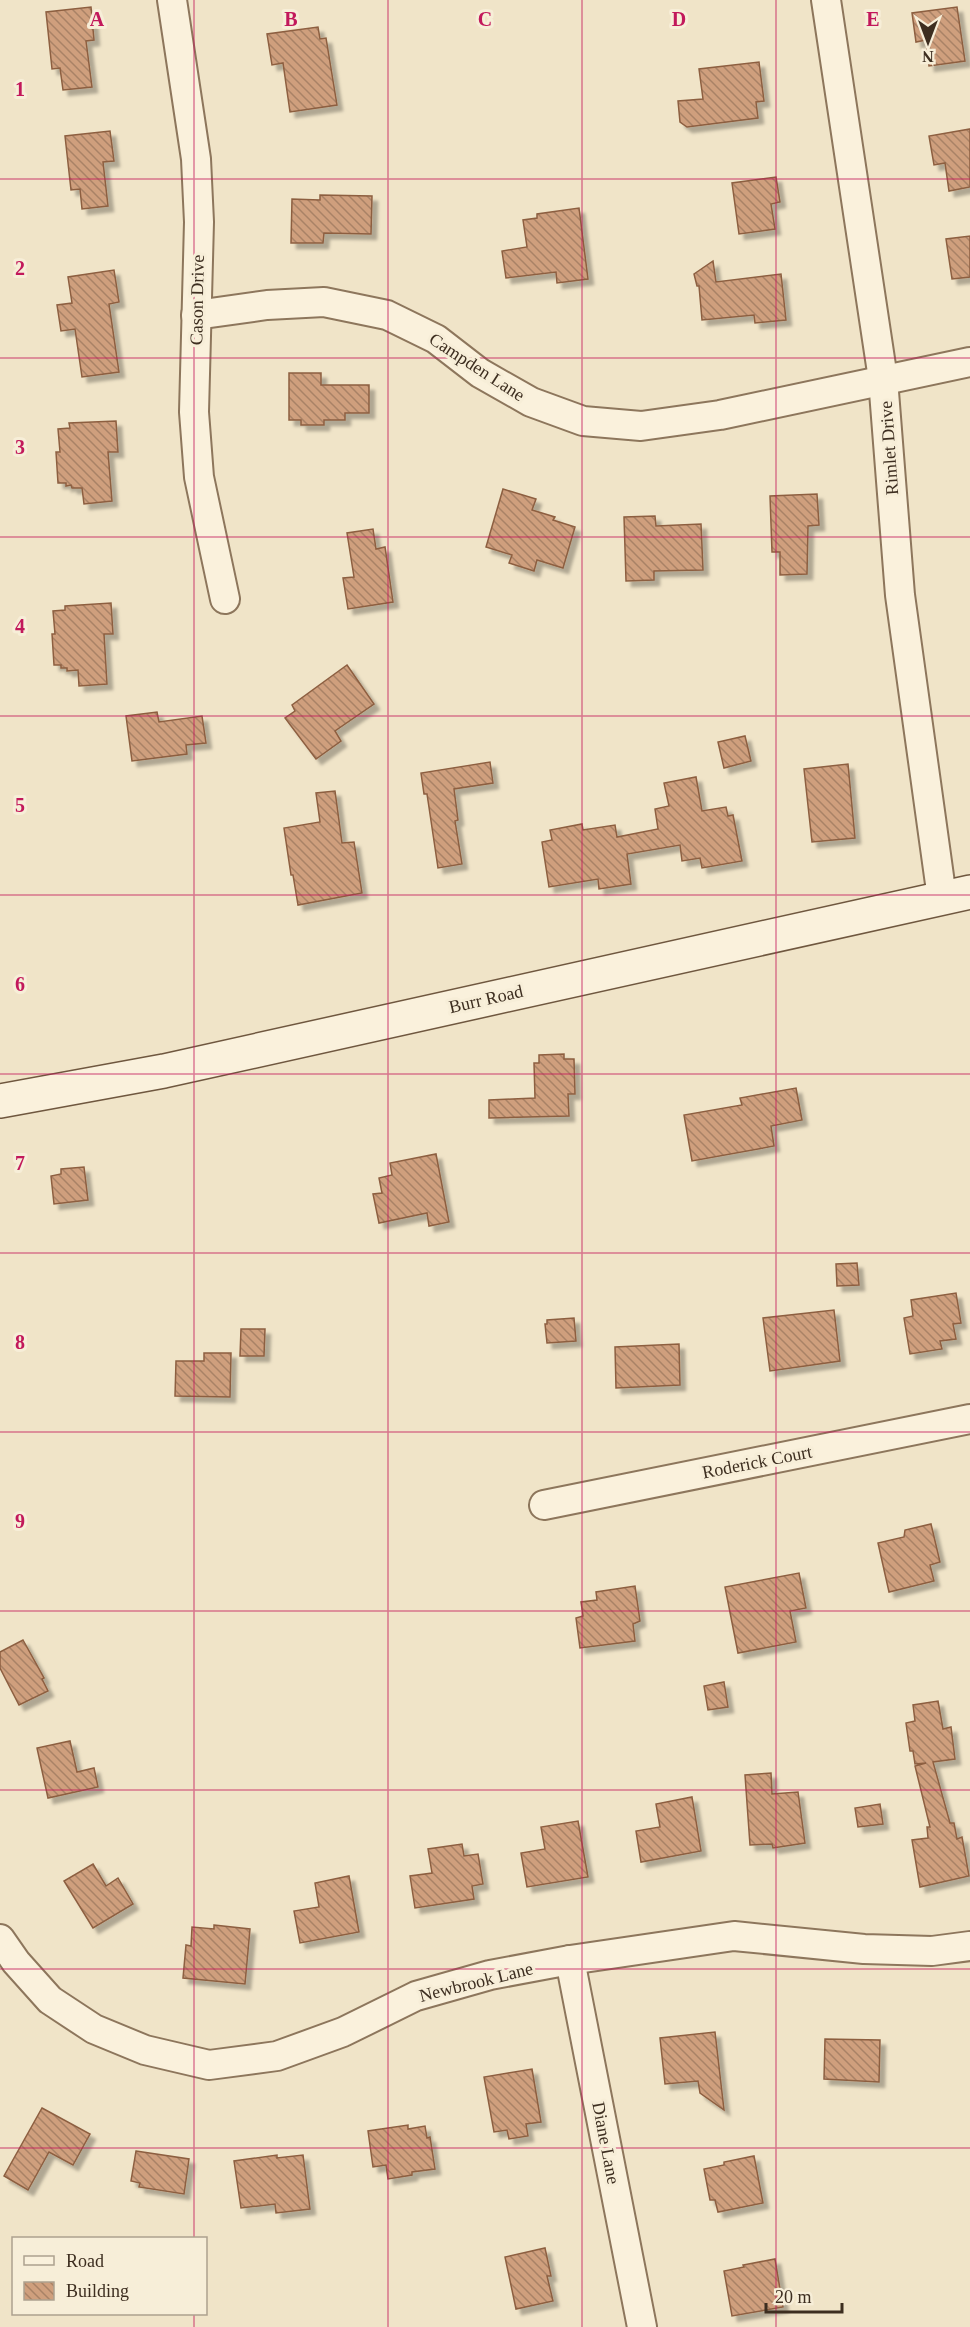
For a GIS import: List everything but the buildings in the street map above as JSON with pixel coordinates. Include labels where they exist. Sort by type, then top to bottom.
[{"type":"street","name":"Cason Drive","points":[[172,0],[196,159],[199,222],[194,412],[199,477],[225,599]]},
{"type":"street","name":"Rimlet Drive","points":[[826,0],[883,379],[900,595],[956,895]]},
{"type":"street","name":"Campden Lane","points":[[196,315],[267,305],[324,302],[387,315],[436,339],[480,373],[531,402],[583,421],[641,426],[720,415],[970,362]]},
{"type":"street","name":"Burr Road","points":[[0,1101],[175,1069],[956,895]]},
{"type":"street","name":"Roderick Court","points":[[544,1505],[970,1419]]},
{"type":"street","name":"Newbrook Lane","points":[[0,1939],[16,1962],[50,2000],[94,2029],[145,2050],[208,2064],[277,2056],[343,2032],[416,1996],[490,1975],[570,1960],[734,1936],[864,1949],[932,1951],[970,1946]]},
{"type":"street","name":"Diane Lane","points":[[570,1960],[642,2327]]}]
